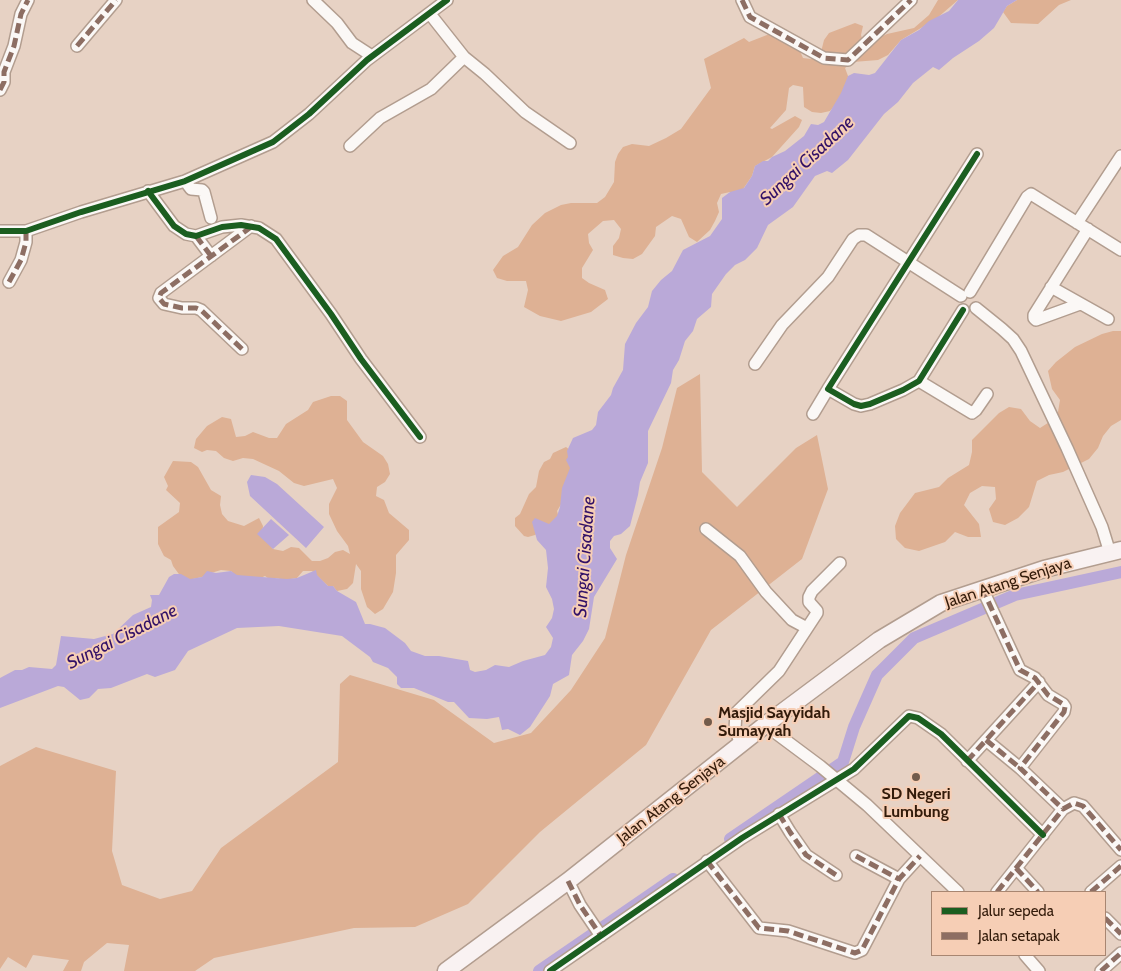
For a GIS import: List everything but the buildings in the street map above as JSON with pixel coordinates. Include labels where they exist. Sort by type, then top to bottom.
[{"type":"main road","name":"Jalan Atang Senjaya","points":[[446,971],[568,880],[765,725],[880,640],[941,603],[984,592],[1044,569],[1115,552]]},
{"type":"street","points":[[0,90],[4,59],[14,46],[21,14],[28,0]]},
{"type":"street","points":[[77,46],[116,0]]},
{"type":"street","points":[[313,0],[337,23],[352,42],[372,56]]},
{"type":"street","points":[[0,231],[26,231],[148,191],[185,181],[273,142],[309,114],[372,56],[447,0]]},
{"type":"street","points":[[742,0],[750,17],[824,58],[848,60],[912,0]]},
{"type":"street","points":[[430,14],[464,57],[525,112],[570,143]]},
{"type":"street","points":[[350,146],[380,118],[431,89],[464,57]]},
{"type":"street","points":[[813,414],[977,154]]},
{"type":"street","points":[[1077,223],[1121,156]]},
{"type":"street","points":[[185,181],[191,189],[204,192],[211,218]]},
{"type":"street","points":[[148,191],[174,226],[186,234],[196,236],[231,225],[251,226],[267,232],[276,239],[331,314],[361,359],[420,437]]},
{"type":"street","points":[[963,310],[959,304],[1031,194],[1121,250]]},
{"type":"street","points":[[242,349],[201,310],[164,304],[158,298],[161,293],[251,226]]},
{"type":"street","points":[[1080,304],[1036,320],[1034,315],[1088,229]]},
{"type":"street","points":[[9,282],[21,260],[26,242],[26,231]]},
{"type":"street","points":[[755,364],[782,325],[828,277],[853,239],[859,234],[866,235],[965,294],[975,295],[977,299],[976,308]]},
{"type":"street","points":[[196,236],[211,256]]},
{"type":"street","points":[[1051,287],[1108,320]]},
{"type":"street","points":[[963,310],[967,311],[976,308]]},
{"type":"street","points":[[976,308],[1002,328],[1021,351],[1115,552]]},
{"type":"street","points":[[828,389],[861,406],[919,381],[963,310]]},
{"type":"street","points":[[919,381],[972,413],[987,394]]},
{"type":"street","points":[[706,529],[740,556],[766,592],[792,620],[807,628]]},
{"type":"street","points":[[741,744],[735,728],[736,713],[779,671],[817,612],[809,602],[812,591],[840,563]]},
{"type":"street","points":[[984,592],[1019,669],[1035,678],[1048,695],[1063,704],[1065,709],[1020,768]]},
{"type":"street","points":[[967,761],[1039,682]]},
{"type":"street","points":[[550,971],[599,934],[707,861],[862,762],[909,716],[918,718],[941,734],[1043,835]]},
{"type":"street","points":[[765,725],[820,766],[867,805],[957,891]]},
{"type":"street","points":[[986,740],[1020,768],[1064,809]]},
{"type":"street","points":[[998,891],[1064,809],[1074,803],[1083,806],[1121,850]]},
{"type":"street","points":[[779,814],[806,855],[836,875]]},
{"type":"street","points":[[856,856],[900,879]]},
{"type":"street","points":[[707,861],[759,928],[788,931],[851,952],[858,952],[862,950],[900,879],[920,856]]},
{"type":"street","points":[[1092,891],[1121,866]]},
{"type":"street","points":[[1016,868],[1037,891]]},
{"type":"street","points":[[568,880],[580,905],[599,934]]},
{"type":"street","points":[[1106,919],[1121,934]]},
{"type":"street","points":[[1101,971],[1121,953]]},
{"type":"street","points":[[1026,956],[1040,971]]},
{"type":"shaded area","points":[[938,0],[958,0],[936,19],[901,40],[888,55],[878,60],[853,62],[845,68],[848,76],[847,85],[830,111],[812,112],[804,107],[803,87],[793,85],[789,88],[786,110],[770,128],[772,129],[795,116],[802,120],[799,127],[772,157],[755,166],[752,176],[741,192],[721,194],[717,203],[719,212],[715,221],[710,230],[697,242],[689,237],[681,219],[672,216],[656,227],[655,236],[642,254],[633,259],[613,255],[613,246],[619,238],[621,229],[614,220],[603,221],[588,234],[589,243],[593,250],[582,268],[582,278],[605,290],[608,299],[591,312],[561,321],[540,316],[524,307],[528,290],[526,281],[507,281],[497,278],[493,270],[503,256],[518,247],[532,225],[545,213],[561,205],[571,203],[597,203],[605,197],[614,182],[615,162],[623,147],[632,144],[649,146],[681,129],[711,88],[704,59],[744,38],[749,42],[772,33],[795,40],[803,58],[811,59],[820,56],[824,40],[829,33],[855,23],[863,26],[861,35],[864,45],[887,34],[914,28],[929,15]]},
{"type":"shaded area","points":[[1017,0],[1071,0],[1059,5],[1038,24],[1011,23],[1003,12],[1007,6]]},
{"type":"shaded area","points":[[1121,331],[1121,420],[1111,426],[1089,459],[1063,472],[1049,475],[1037,481],[1029,507],[1018,518],[1005,525],[993,522],[989,509],[996,499],[995,487],[982,486],[970,493],[964,505],[979,524],[981,537],[968,537],[955,532],[945,542],[919,551],[905,548],[896,539],[895,526],[900,513],[915,493],[939,487],[948,478],[969,465],[972,440],[999,413],[1009,407],[1021,409],[1030,421],[1040,428],[1051,421],[1058,412],[1060,400],[1052,389],[1048,371],[1075,347],[1102,334]]},
{"type":"shaded area","points":[[700,374],[702,472],[737,507],[796,448],[817,435],[828,489],[802,559],[711,630],[646,745],[540,832],[468,904],[415,927],[354,928],[214,958],[195,971],[124,971],[129,945],[107,943],[84,962],[81,971],[63,971],[69,960],[33,955],[26,968],[8,957],[0,969],[0,766],[36,747],[116,771],[112,851],[122,885],[160,899],[192,891],[221,848],[338,762],[340,684],[350,675],[434,700],[494,743],[531,733],[571,690],[605,638],[626,555],[662,448],[677,388]]},
{"type":"shaded area","points":[[331,396],[340,396],[347,401],[347,420],[363,442],[383,456],[388,464],[390,474],[385,482],[377,487],[376,496],[384,500],[389,513],[409,530],[409,540],[396,555],[393,592],[383,609],[375,614],[367,607],[361,589],[361,571],[356,564],[353,583],[347,589],[337,591],[333,586],[328,586],[312,571],[303,571],[297,578],[285,580],[269,579],[265,576],[256,580],[238,578],[231,571],[221,570],[184,581],[171,560],[164,556],[158,544],[158,527],[179,512],[180,503],[166,490],[168,486],[164,477],[173,461],[191,462],[198,467],[211,490],[221,496],[222,514],[228,521],[244,526],[259,518],[263,526],[262,535],[273,549],[283,551],[291,547],[299,548],[312,561],[320,561],[328,558],[335,552],[343,550],[350,554],[348,546],[337,531],[329,514],[329,504],[337,488],[333,479],[304,486],[294,483],[279,471],[253,459],[243,458],[233,461],[224,458],[216,451],[207,450],[202,452],[194,448],[196,439],[207,426],[222,417],[231,419],[236,437],[245,436],[253,432],[269,438],[277,438],[286,424],[308,410],[313,402]]},
{"type":"shaded area","points":[[566,447],[571,451],[570,477],[563,501],[557,511],[559,518],[535,535],[524,536],[515,526],[515,518],[520,514],[529,494],[536,487],[539,471],[544,462],[550,459],[553,453]]},
{"type":"water","name":"Sungai Cisadane","points":[[958,0],[1017,0],[1007,6],[994,28],[979,41],[939,70],[933,67],[913,83],[898,102],[884,114],[848,160],[832,173],[827,171],[815,176],[793,207],[768,225],[757,248],[726,274],[712,294],[711,307],[697,319],[693,331],[685,341],[679,360],[673,370],[671,383],[648,431],[648,463],[640,482],[630,526],[621,534],[614,536],[610,541],[610,548],[617,559],[594,597],[589,629],[583,641],[572,655],[569,675],[553,684],[550,696],[530,727],[520,735],[508,729],[502,730],[499,717],[487,719],[469,718],[454,702],[448,702],[414,688],[401,688],[397,684],[397,677],[388,668],[373,662],[370,657],[342,636],[279,626],[237,628],[188,651],[175,670],[155,677],[147,674],[111,688],[98,689],[89,698],[80,700],[64,687],[58,686],[0,708],[0,678],[15,670],[29,667],[52,669],[56,665],[61,636],[94,639],[113,634],[133,615],[151,607],[152,600],[150,595],[159,595],[169,577],[174,574],[181,574],[190,579],[202,577],[207,571],[216,573],[231,571],[237,575],[287,579],[297,578],[316,570],[317,575],[328,586],[333,586],[337,591],[356,602],[365,624],[385,628],[405,643],[411,651],[425,656],[439,656],[468,661],[470,670],[475,672],[486,670],[495,665],[509,667],[545,655],[551,647],[553,638],[546,627],[552,618],[554,609],[552,599],[546,587],[548,568],[546,550],[537,540],[532,522],[535,518],[549,524],[557,516],[562,488],[570,468],[566,460],[568,457],[567,451],[573,438],[592,430],[596,425],[598,412],[611,395],[623,370],[625,344],[636,323],[648,307],[652,291],[672,271],[683,250],[710,236],[722,219],[722,198],[730,192],[744,188],[752,176],[755,166],[785,151],[804,136],[811,124],[818,125],[824,122],[841,93],[848,76],[854,73],[869,75],[875,73],[901,40],[919,30],[929,21],[949,11]]},
{"type":"water","points":[[251,475],[265,477],[277,484],[324,527],[306,548],[250,496],[247,482]]},
{"type":"water","points":[[271,519],[289,535],[273,549],[257,534]]},
{"type":"waterway","points":[[730,839],[843,762],[854,727],[877,675],[914,638],[1015,595],[1121,572]]},
{"type":"waterway","points":[[539,971],[673,879]]},
{"type":"marked path","points":[[0,90],[4,82],[4,72],[14,46],[21,14],[28,0]]},
{"type":"marked path","points":[[77,46],[116,0]]},
{"type":"marked path","points":[[742,0],[750,17],[824,58],[848,60],[911,0]]},
{"type":"marked path","points":[[242,349],[201,310],[164,304],[159,298],[161,293],[251,227]]},
{"type":"marked path","points":[[9,282],[21,260],[26,242],[26,231]]},
{"type":"marked path","points":[[196,236],[211,256]]},
{"type":"marked path","points":[[982,588],[1020,670],[1035,678],[1048,695],[1065,707],[1064,712],[1020,768],[1063,809],[1074,803],[1083,806],[1121,850]]},
{"type":"marked path","points":[[967,761],[1039,682]]},
{"type":"marked path","points":[[986,740],[1020,768]]},
{"type":"marked path","points":[[998,891],[1063,809]]},
{"type":"marked path","points":[[779,814],[806,855],[836,875]]},
{"type":"marked path","points":[[856,856],[899,879]]},
{"type":"marked path","points":[[707,861],[759,928],[788,931],[855,953],[862,950],[899,879],[920,856]]},
{"type":"marked path","points":[[1092,891],[1121,866]]},
{"type":"marked path","points":[[1016,868],[1037,891]]},
{"type":"marked path","points":[[568,881],[580,905],[601,936]]},
{"type":"marked path","points":[[1106,919],[1121,934]]},
{"type":"marked path","points":[[1101,971],[1121,953]]},
{"type":"cycle path","points":[[0,231],[26,231],[81,212],[185,181],[273,142],[309,114],[367,60],[447,0]]},
{"type":"cycle path","points":[[963,310],[919,381],[903,390],[861,406],[828,389],[977,154]]},
{"type":"cycle path","points":[[148,191],[174,226],[186,234],[196,236],[222,227],[241,225],[259,228],[276,239],[331,314],[361,359],[420,437]]},
{"type":"cycle path","points":[[550,971],[742,838],[854,769],[909,716],[918,718],[941,734],[1043,835]]},
{"type":"place","name":"Masjid Sayyidah Sumayyah","points":[[708,722]]},
{"type":"place","name":"SD Negeri Lumbung","points":[[916,777]]}]
